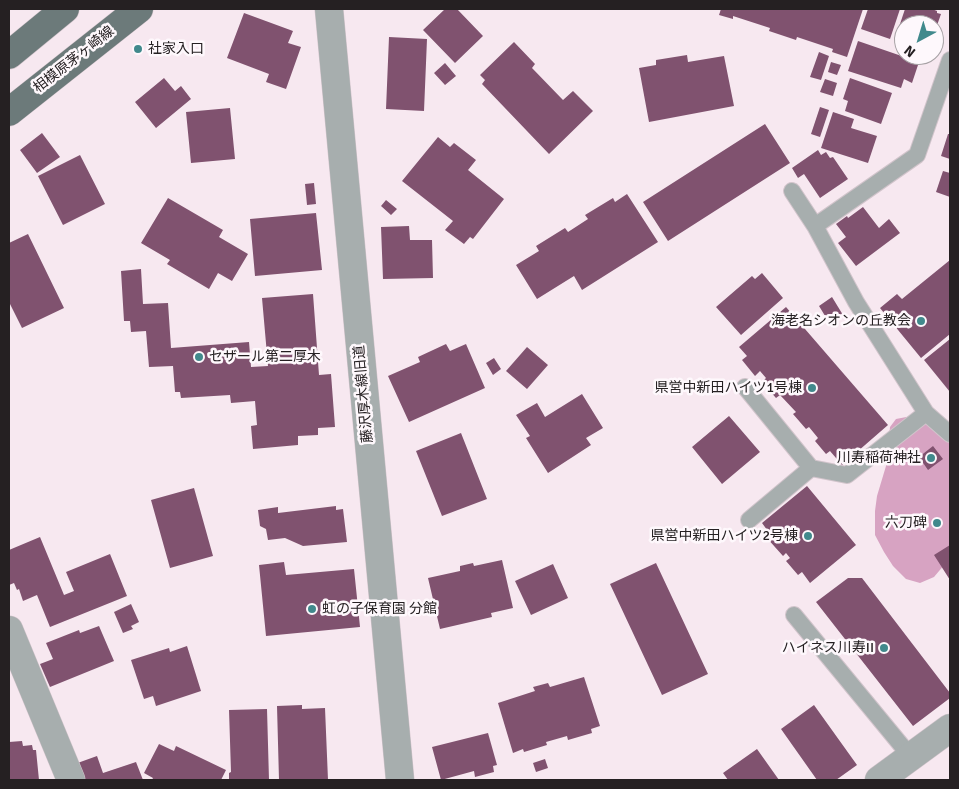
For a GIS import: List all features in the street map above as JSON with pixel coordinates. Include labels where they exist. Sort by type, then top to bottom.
[{"type":"main road","points":[[9,55],[65,9]]},
{"type":"main road","name":"相模原茅ヶ崎線","points":[[9,112],[139,9]]},
{"type":"street","name":"藤沢厚木線旧道","points":[[329,9],[400,780]]},
{"type":"street","points":[[9,630],[71,780]]},
{"type":"street","points":[[879,780],[950,728]]},
{"type":"lane","points":[[815,226],[917,155],[943,102],[950,60]]},
{"type":"lane","points":[[792,191],[815,226],[856,302],[926,413],[947,426]]},
{"type":"lane","points":[[745,387],[811,468],[847,475],[926,413]]},
{"type":"lane","points":[[748,520],[811,468]]},
{"type":"lane","points":[[794,615],[911,757]]},
{"type":"shaded area","points":[[927,413],[950,431],[950,558],[934,577],[920,583],[906,579],[893,566],[884,552],[875,535],[875,511],[877,496],[886,466],[890,427],[896,419]]},
{"type":"building","points":[[445,9],[457,9],[483,36],[455,63],[423,30]]},
{"type":"building","points":[[721,9],[863,9],[847,57],[832,52],[833,49],[797,37],[796,40],[769,31],[770,28],[733,16],[733,19],[719,15]]},
{"type":"building","points":[[868,9],[900,9],[898,15],[894,15],[894,27],[890,39],[861,29]]},
{"type":"building","points":[[905,9],[932,9],[941,14],[941,15],[903,15]]},
{"type":"building","points":[[244,13],[293,31],[288,43],[301,47],[286,89],[266,82],[269,74],[227,58]]},
{"type":"building","points":[[389,37],[427,39],[424,111],[386,109]]},
{"type":"building","points":[[858,41],[894,53],[894,65],[918,65],[912,83],[904,79],[901,88],[848,71]]},
{"type":"building","points":[[514,42],[535,64],[532,68],[563,100],[573,91],[593,111],[549,154],[482,84],[485,80],[480,75]]},
{"type":"building","points":[[819,52],[829,56],[821,80],[810,77]]},
{"type":"building","points":[[687,55],[688,62],[724,56],[734,106],[649,122],[639,68],[656,65],[656,60]]},
{"type":"building","points":[[831,62],[841,65],[837,75],[828,72]]},
{"type":"building","points":[[445,63],[456,76],[445,85],[434,73]]},
{"type":"building","points":[[164,78],[175,91],[181,86],[191,99],[156,128],[135,102]]},
{"type":"building","points":[[850,78],[892,93],[881,124],[845,111],[848,101],[843,99]]},
{"type":"building","points":[[825,79],[837,83],[833,96],[820,92]]},
{"type":"building","points":[[820,107],[829,110],[820,137],[811,134]]},
{"type":"building","points":[[230,108],[235,159],[191,163],[186,112]]},
{"type":"building","points":[[833,112],[854,119],[851,128],[877,136],[868,163],[821,148]]},
{"type":"building","points":[[765,124],[790,163],[668,241],[643,202]]},
{"type":"building","points":[[42,133],[60,157],[37,173],[20,150]]},
{"type":"building","points":[[948,134],[950,134],[950,159],[941,156]]},
{"type":"building","points":[[438,137],[450,147],[454,143],[476,160],[468,170],[504,199],[473,239],[470,237],[464,244],[445,230],[453,221],[402,181]]},
{"type":"building","points":[[818,150],[821,155],[826,152],[830,158],[833,157],[848,179],[820,198],[804,174],[798,178],[792,168]]},
{"type":"building","points":[[80,155],[105,204],[63,225],[38,176]]},
{"type":"building","points":[[943,171],[950,173],[950,197],[936,192]]},
{"type":"building","points":[[314,183],[316,204],[307,205],[305,184]]},
{"type":"building","points":[[627,194],[658,242],[582,290],[574,276],[537,299],[516,265],[539,251],[536,246],[565,228],[568,232],[588,219],[585,215],[613,198],[615,202]]},
{"type":"building","points":[[168,198],[223,230],[219,237],[248,254],[232,281],[218,273],[209,289],[167,264],[170,260],[141,243]]},
{"type":"building","points":[[386,200],[397,209],[391,215],[381,206]]},
{"type":"building","points":[[863,207],[879,228],[889,219],[900,233],[856,266],[838,243],[846,237],[836,224]]},
{"type":"building","points":[[316,213],[322,270],[255,276],[250,219]]},
{"type":"building","points":[[409,226],[410,240],[432,240],[433,278],[383,279],[381,227]]},
{"type":"building","points":[[28,234],[64,308],[22,328],[9,302],[9,243]]},
{"type":"building","name":"海老名シオンの丘教会","points":[[950,260],[950,334],[921,358],[880,308],[897,294],[902,299]]},
{"type":"building","name":"セザール第二厚木","points":[[141,269],[143,304],[168,303],[171,348],[249,342],[251,367],[268,366],[262,298],[313,294],[319,375],[331,374],[335,427],[318,428],[318,435],[298,436],[298,445],[253,449],[251,426],[257,425],[255,401],[231,403],[230,395],[181,398],[180,392],[175,392],[173,366],[149,367],[146,331],[131,332],[130,321],[124,321],[121,271]]},
{"type":"building","points":[[762,273],[783,298],[741,335],[716,307],[752,276],[755,279]]},
{"type":"building","points":[[832,297],[843,315],[830,324],[819,306]]},
{"type":"building","name":"県営中新田ハイツ1号棟","points":[[786,307],[888,425],[842,465],[830,451],[826,454],[815,441],[818,438],[809,427],[806,429],[793,414],[796,412],[780,395],[776,398],[762,382],[766,378],[760,371],[755,376],[742,360],[747,356],[739,347]]},
{"type":"building","points":[[950,339],[950,392],[924,360]]},
{"type":"building","points":[[446,344],[450,351],[466,344],[485,388],[409,422],[388,376],[420,362],[418,357]]},
{"type":"building","points":[[527,347],[548,365],[527,389],[506,371]]},
{"type":"building","points":[[494,358],[501,369],[493,375],[486,363]]},
{"type":"building","points":[[582,394],[603,428],[586,438],[591,445],[548,473],[526,438],[530,436],[516,415],[537,403],[545,417]]},
{"type":"building","points":[[729,416],[760,452],[722,484],[692,447]]},
{"type":"building","points":[[461,433],[487,499],[442,516],[416,451]]},
{"type":"building","name":"川寿稲荷神社","points":[[933,446],[943,459],[928,470],[919,457]]},
{"type":"building","name":"県営中新田ハイツ2号棟","points":[[807,486],[856,545],[810,583],[802,572],[798,575],[786,561],[790,558],[786,553],[783,556],[766,537],[770,534],[762,523]]},
{"type":"building","points":[[194,488],[213,556],[170,568],[151,500]]},
{"type":"building","points":[[336,506],[336,510],[343,509],[347,542],[303,546],[285,538],[268,540],[266,529],[260,526],[258,510],[278,507],[278,513]]},
{"type":"building","points":[[40,537],[64,595],[74,591],[66,572],[110,554],[127,596],[50,627],[37,595],[23,601],[19,589],[17,590],[14,583],[9,585],[9,550]]},
{"type":"building","points":[[950,545],[950,580],[934,555]]},
{"type":"building","points":[[502,560],[513,608],[491,613],[492,617],[440,629],[428,578],[460,571],[460,566],[473,563],[474,566]]},
{"type":"building","points":[[284,562],[286,575],[354,569],[360,627],[266,636],[259,565]]},
{"type":"building","points":[[656,563],[708,674],[662,695],[610,584]]},
{"type":"building","points":[[553,564],[568,598],[531,615],[515,581]]},
{"type":"building","name":"ハイネス川寿II","points":[[848,578],[862,578],[950,693],[950,698],[913,726],[816,602]]},
{"type":"building","points":[[131,604],[139,622],[131,626],[133,629],[123,633],[114,612]]},
{"type":"building","points":[[99,626],[114,661],[50,687],[40,664],[53,659],[46,643],[79,630],[80,633]]},
{"type":"building","points":[[187,646],[201,691],[156,706],[153,696],[144,699],[131,660],[169,648],[170,652]]},
{"type":"building","points":[[584,677],[600,726],[591,729],[592,733],[568,740],[567,736],[546,742],[547,745],[524,752],[523,749],[513,753],[498,703],[535,691],[533,687],[548,683],[550,687]]},
{"type":"building","points":[[302,705],[302,709],[325,708],[328,780],[279,780],[277,706]]},
{"type":"building","points":[[814,705],[857,765],[836,780],[817,780],[781,729]]},
{"type":"building","points":[[267,709],[269,780],[229,780],[229,773],[231,772],[229,710]]},
{"type":"building","points":[[488,733],[497,765],[493,766],[494,772],[475,777],[474,771],[441,780],[432,747]]},
{"type":"building","points":[[22,741],[23,746],[32,745],[33,750],[36,750],[39,780],[9,780],[9,742]]},
{"type":"building","points":[[159,744],[174,751],[176,746],[226,770],[221,780],[152,780],[153,778],[144,773]]},
{"type":"building","points":[[757,749],[779,780],[728,780],[723,773]]},
{"type":"building","points":[[97,756],[103,773],[136,762],[143,780],[78,780],[72,765]]},
{"type":"building","points":[[545,759],[548,768],[536,772],[533,763]]},
{"type":"place","name":"社家入口","points":[[138,49]]},
{"type":"place","name":"海老名シオンの丘教会","points":[[921,321]]},
{"type":"place","name":"セザール第二厚木","points":[[199,357]]},
{"type":"place","name":"県営中新田ハイツ1号棟","points":[[812,388]]},
{"type":"place","name":"川寿稲荷神社","points":[[931,458]]},
{"type":"place","name":"六刀碑","points":[[937,523]]},
{"type":"place","name":"県営中新田ハイツ2号棟","points":[[808,536]]},
{"type":"place","name":"虹の子保育園 分館","points":[[312,609]]},
{"type":"place","name":"ハイネス川寿II","points":[[884,648]]}]
